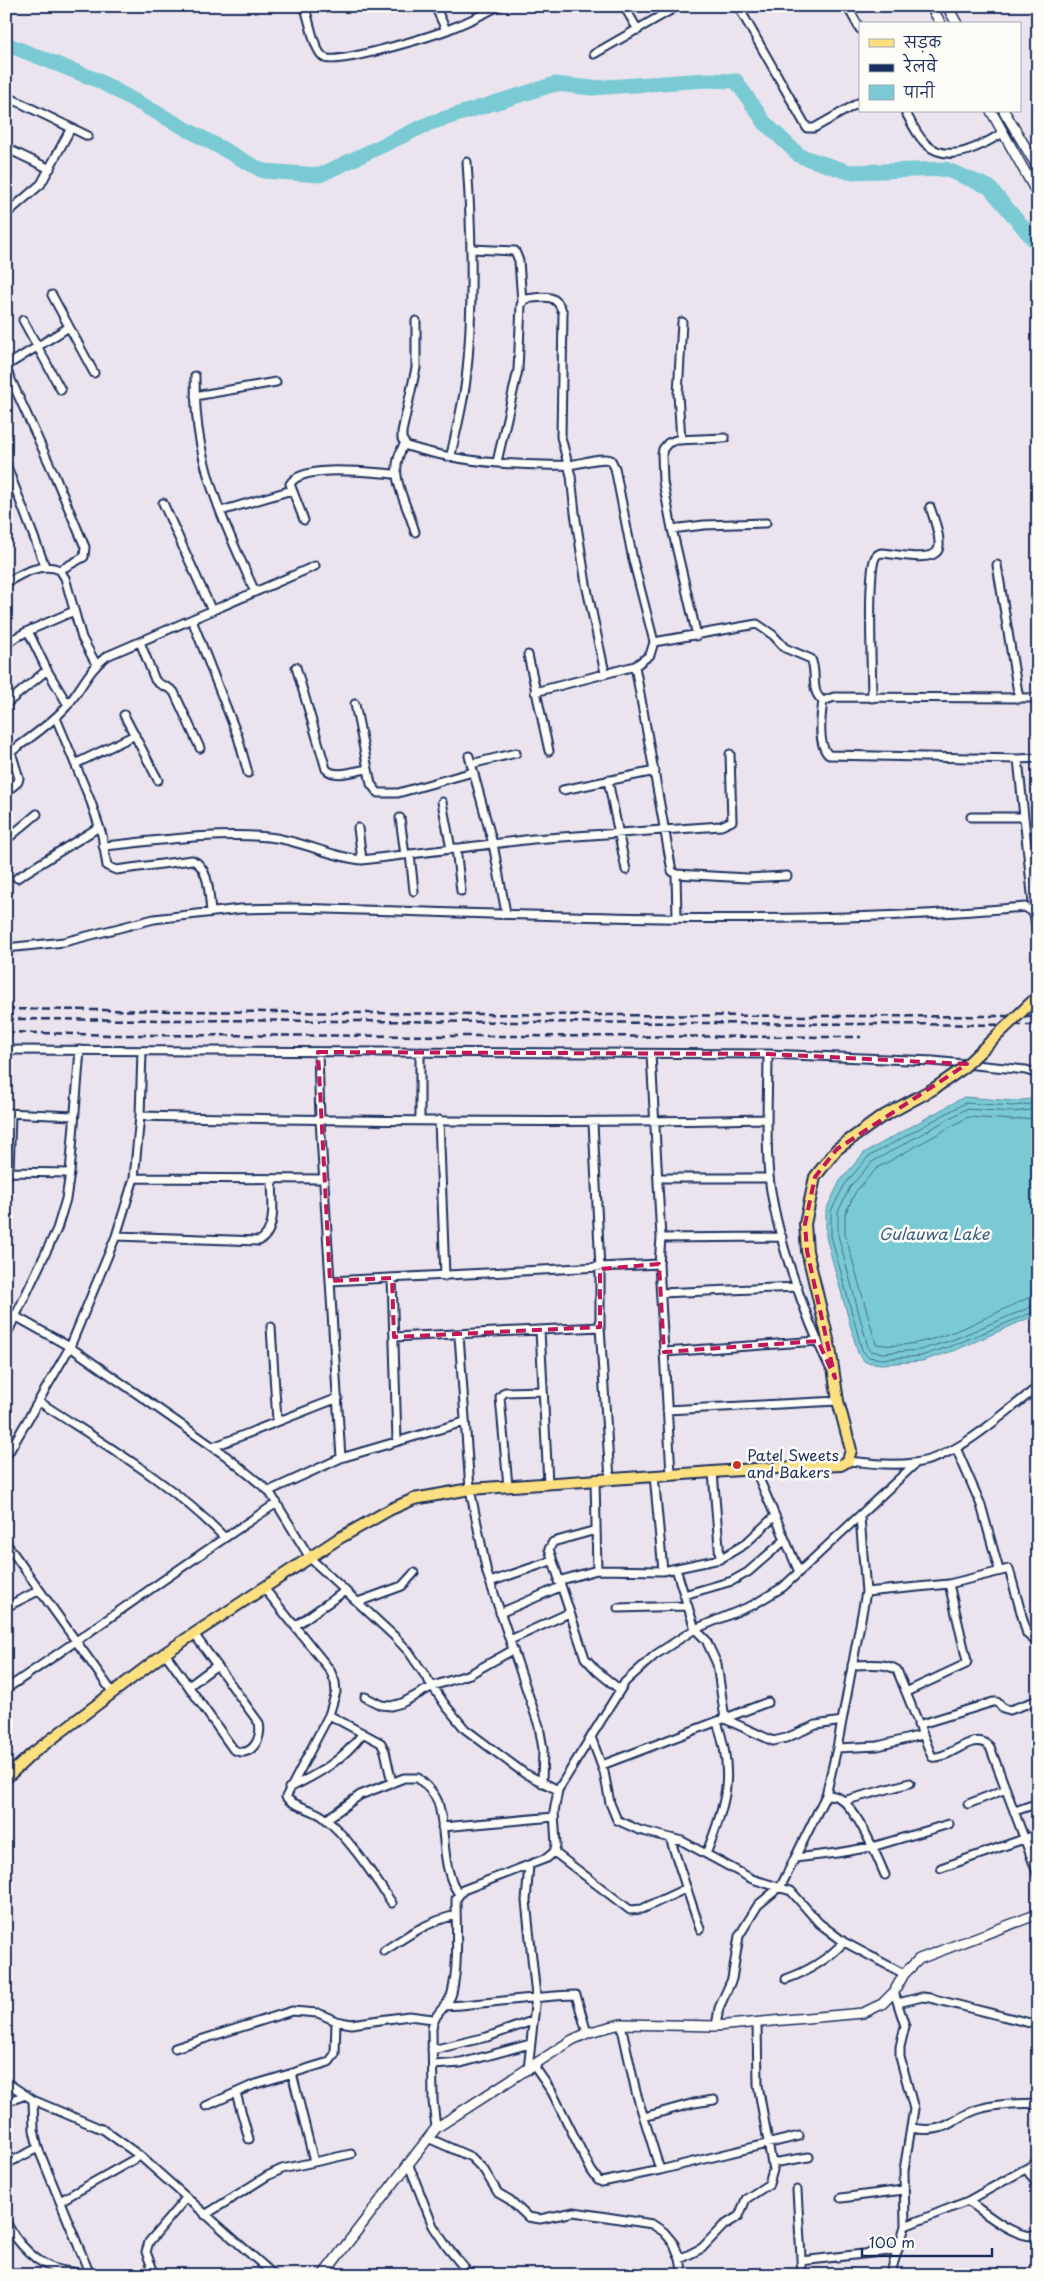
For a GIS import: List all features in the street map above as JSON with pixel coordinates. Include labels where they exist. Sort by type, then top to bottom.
[{"type":"main road","points":[[6,1778],[33,1753],[165,1653],[310,1558],[391,1508],[414,1499],[470,1489],[671,1474],[841,1465],[848,1461],[851,1450],[838,1401],[830,1348],[807,1251],[805,1224],[815,1177],[837,1149],[880,1118],[935,1088],[962,1069],[1038,996]]},
{"type":"street","points":[[304,6],[319,52],[324,58],[331,60],[354,56],[446,30],[499,6]]},
{"type":"street","points":[[434,6],[446,30]]},
{"type":"street","points":[[624,6],[638,30]]},
{"type":"street","points":[[594,54],[678,6]]},
{"type":"street","points":[[738,6],[807,128],[814,128],[859,103]]},
{"type":"street","points":[[847,6],[859,27]]},
{"type":"street","points":[[931,6],[940,22]]},
{"type":"street","points":[[947,6],[956,22]]},
{"type":"street","points":[[6,96],[88,136]]},
{"type":"street","points":[[906,112],[926,144],[942,152],[971,150],[1003,133]]},
{"type":"street","points":[[991,112],[1038,196]]},
{"type":"street","points":[[1005,112],[1038,168]]},
{"type":"street","points":[[6,214],[41,184],[71,128]]},
{"type":"street","points":[[6,148],[50,168]]},
{"type":"street","points":[[451,455],[466,383],[472,248],[467,162]]},
{"type":"street","points":[[472,248],[515,251],[518,256],[522,302],[518,370],[497,462]]},
{"type":"street","points":[[52,295],[94,374]]},
{"type":"street","points":[[522,302],[525,299],[556,298],[562,312],[563,398],[560,420],[561,437],[568,465],[586,584],[606,673]]},
{"type":"street","points":[[23,320],[61,390]]},
{"type":"street","points":[[415,532],[395,474],[397,455],[404,443],[402,432],[416,368],[416,321]]},
{"type":"street","points":[[681,440],[678,394],[682,322]]},
{"type":"street","points":[[60,570],[84,557],[84,547],[54,474],[6,368],[69,327]]},
{"type":"street","points":[[194,376],[200,442],[221,511],[256,592]]},
{"type":"street","points":[[195,396],[276,382]]},
{"type":"street","points":[[697,636],[672,529],[663,482],[662,454],[663,449],[668,443],[681,440],[724,438]]},
{"type":"street","points":[[404,443],[412,447],[451,455],[497,462],[568,465],[608,459],[613,462],[633,560],[654,642],[650,655],[635,666],[535,692]]},
{"type":"street","points":[[6,464],[45,566]]},
{"type":"street","points":[[304,520],[290,484],[293,480],[311,473],[340,471],[395,474]]},
{"type":"street","points":[[221,511],[292,490]]},
{"type":"street","points":[[163,504],[212,611]]},
{"type":"street","points":[[872,698],[873,564],[875,558],[881,553],[920,557],[934,555],[939,547],[930,508]]},
{"type":"street","points":[[672,529],[704,525],[766,523]]},
{"type":"street","points":[[997,565],[1019,698]]},
{"type":"street","points":[[6,583],[24,573],[45,566],[60,570],[65,578],[82,638],[96,664]]},
{"type":"street","points":[[6,792],[18,782],[19,778],[8,754],[56,718],[68,705],[96,664],[106,656],[315,566]]},
{"type":"street","points":[[6,643],[74,611]]},
{"type":"street","points":[[192,620],[238,736],[248,773]]},
{"type":"street","points":[[654,642],[757,624],[773,635],[785,648],[811,659],[814,664],[815,691],[824,701],[823,748],[830,755],[1038,758]]},
{"type":"street","points":[[28,631],[68,705]]},
{"type":"street","points":[[140,642],[155,680],[158,684],[170,688],[174,692],[200,748]]},
{"type":"street","points":[[528,655],[548,751]]},
{"type":"street","points":[[635,666],[666,830],[670,868],[676,874],[747,878],[787,876]]},
{"type":"street","points":[[296,667],[326,769],[335,774],[368,768]]},
{"type":"street","points":[[6,704],[48,670]]},
{"type":"street","points":[[824,701],[834,697],[1038,698]]},
{"type":"street","points":[[355,704],[374,789],[385,795],[398,793],[516,753]]},
{"type":"street","points":[[124,715],[158,780]]},
{"type":"street","points":[[56,718],[100,827],[105,862],[110,869],[192,860],[197,862],[206,879],[211,912]]},
{"type":"street","points":[[75,764],[135,735]]},
{"type":"street","points":[[103,846],[195,838],[268,837],[293,840],[342,856],[362,860],[453,848],[619,832],[721,826],[732,821],[730,754]]},
{"type":"street","points":[[468,756],[494,844],[506,914]]},
{"type":"street","points":[[1018,759],[1038,941]]},
{"type":"street","points":[[563,790],[655,771]]},
{"type":"street","points":[[608,780],[626,870]]},
{"type":"street","points":[[442,802],[461,891]]},
{"type":"street","points":[[6,840],[37,814]]},
{"type":"street","points":[[971,818],[1024,817]]},
{"type":"street","points":[[400,818],[414,891]]},
{"type":"street","points":[[18,878],[100,827]]},
{"type":"street","points":[[358,828],[362,860]]},
{"type":"street","points":[[676,874],[676,918]]},
{"type":"street","points":[[6,948],[64,942],[154,919],[211,912],[292,908],[676,918],[857,918],[1025,907],[1034,913]]},
{"type":"street","points":[[6,1050],[768,1054],[932,1061],[1026,1070],[1038,1074]]},
{"type":"street","points":[[6,1336],[57,1229],[70,1173],[80,1050]]},
{"type":"street","points":[[6,1457],[70,1347],[116,1236],[134,1178],[140,1116],[142,1051]]},
{"type":"street","points":[[318,1052],[320,1120],[341,1458]]},
{"type":"street","points":[[420,1052],[420,1120]]},
{"type":"street","points":[[651,1054],[661,1238],[659,1264],[671,1474]]},
{"type":"street","points":[[768,1054],[766,1144],[769,1178],[782,1238],[798,1287],[818,1341],[835,1378]]},
{"type":"street","points":[[70,1173],[7,1174],[8,1113],[74,1116]]},
{"type":"street","points":[[140,1116],[320,1120],[593,1122],[767,1119]]},
{"type":"street","points":[[439,1120],[445,1276]]},
{"type":"street","points":[[593,1122],[600,1269],[600,1327],[610,1479]]},
{"type":"street","points":[[134,1178],[324,1179]]},
{"type":"street","points":[[658,1178],[769,1178]]},
{"type":"street","points":[[116,1236],[259,1240],[264,1238],[271,1224],[272,1179]]},
{"type":"street","points":[[661,1238],[782,1238]]},
{"type":"street","points":[[330,1281],[600,1269],[659,1264]]},
{"type":"street","points":[[392,1278],[397,1441]]},
{"type":"street","points":[[661,1292],[798,1287]]},
{"type":"street","points":[[6,1311],[70,1347],[213,1447],[269,1491],[310,1558],[409,1652],[466,1729],[524,1773],[558,1790]]},
{"type":"street","points":[[271,1327],[277,1422]]},
{"type":"street","points":[[394,1337],[600,1327]]},
{"type":"street","points":[[540,1330],[548,1483]]},
{"type":"street","points":[[459,1335],[470,1489],[490,1582],[539,1726],[543,1748],[542,1783]]},
{"type":"street","points":[[664,1352],[818,1341]]},
{"type":"street","points":[[848,1461],[893,1464],[916,1463],[929,1460],[956,1448],[1038,1387]]},
{"type":"street","points":[[508,1486],[500,1397],[505,1392],[543,1391]]},
{"type":"street","points":[[213,1447],[338,1398]]},
{"type":"street","points":[[667,1410],[838,1401]]},
{"type":"street","points":[[38,1402],[175,1493],[206,1518],[224,1537]]},
{"type":"street","points":[[269,1491],[341,1458],[464,1422]]},
{"type":"street","points":[[956,1448],[981,1505],[999,1570]]},
{"type":"street","points":[[436,2128],[432,2050],[433,2019],[445,2006],[451,1995],[454,1977],[456,1899],[458,1894],[463,1890],[547,1858],[554,1852],[556,1844],[554,1817],[558,1790],[619,1689],[655,1655],[695,1629],[754,1604],[783,1587],[916,1463]]},
{"type":"street","points":[[755,1469],[799,1572]]},
{"type":"street","points":[[713,1472],[720,1559]]},
{"type":"street","points":[[654,1476],[663,1571]]},
{"type":"street","points":[[595,1479],[597,1570]]},
{"type":"street","points":[[6,1689],[224,1537],[277,1503]]},
{"type":"street","points":[[500,1613],[559,1584],[597,1570],[663,1571],[720,1559],[745,1544],[775,1516]]},
{"type":"street","points":[[716,2026],[719,2008],[732,1979],[739,1936],[758,1905],[781,1886],[826,1795],[837,1748],[866,1592],[860,1517]]},
{"type":"street","points":[[596,1530],[553,1542],[549,1549],[551,1561],[585,1658],[603,1677],[619,1689]]},
{"type":"street","points":[[684,1595],[732,1582],[748,1572],[785,1540]]},
{"type":"street","points":[[6,1543],[38,1591],[113,1693]]},
{"type":"street","points":[[490,1582],[551,1561]]},
{"type":"street","points":[[866,1592],[949,1584],[1006,1568],[1010,1571],[1027,1634],[1034,1640],[1038,1639]]},
{"type":"street","points":[[676,1569],[695,1629],[706,1640],[717,1664],[725,1719]]},
{"type":"street","points":[[358,1602],[402,1586],[414,1573]]},
{"type":"street","points":[[906,1692],[966,1664],[967,1661],[949,1584]]},
{"type":"street","points":[[264,1588],[330,1670],[335,1682],[336,1692],[330,1715],[289,1788],[286,1797],[288,1800],[312,1809],[327,1820],[373,1874],[392,1903]]},
{"type":"street","points":[[6,1607],[38,1591]]},
{"type":"street","points":[[295,1626],[345,1591]]},
{"type":"street","points":[[618,1608],[688,1606]]},
{"type":"street","points":[[510,1640],[569,1613]]},
{"type":"street","points":[[165,1653],[233,1749],[239,1752],[246,1752],[253,1748],[260,1736],[259,1723],[194,1634]]},
{"type":"street","points":[[365,1697],[382,1705],[402,1704],[433,1686],[470,1674],[514,1650]]},
{"type":"street","points":[[188,1686],[216,1665]]},
{"type":"street","points":[[852,1666],[890,1666],[897,1670],[932,1757],[936,1758],[977,1741],[986,1743],[990,1747],[1038,1875]]},
{"type":"street","points":[[918,1724],[993,1702],[997,1702],[1003,1708],[1010,1710],[1038,1700]]},
{"type":"street","points":[[602,1765],[768,1702]]},
{"type":"street","points":[[330,1715],[381,1743],[385,1750],[392,1783]]},
{"type":"street","points":[[725,1719],[773,1741],[786,1738],[816,1725],[842,1721]]},
{"type":"street","points":[[706,1854],[724,1802],[727,1780],[728,1764],[726,1751],[716,1722]]},
{"type":"street","points":[[289,1788],[324,1771],[352,1749],[363,1733]]},
{"type":"street","points":[[837,1748],[878,1746],[922,1735]]},
{"type":"street","points":[[591,1738],[602,1765],[610,1803],[617,1820],[639,1830],[682,1841],[752,1879],[766,1884],[781,1886],[791,1891],[819,1922],[844,1942],[904,1974]]},
{"type":"street","points":[[327,1820],[351,1800],[413,1776],[426,1785],[438,1802],[449,1876],[458,1894]]},
{"type":"street","points":[[843,1801],[910,1783]]},
{"type":"street","points":[[968,1804],[1006,1789]]},
{"type":"street","points":[[826,1795],[833,1795],[843,1801],[872,1846],[885,1875]]},
{"type":"street","points":[[1015,1811],[1038,1803]]},
{"type":"street","points":[[442,1828],[554,1817]]},
{"type":"street","points":[[795,1858],[837,1853],[872,1846],[949,1824]]},
{"type":"street","points":[[941,1868],[1038,1834]]},
{"type":"street","points":[[670,1838],[700,1929]]},
{"type":"street","points":[[554,1852],[630,1910],[642,1909],[687,1888]]},
{"type":"street","points":[[529,1865],[526,1901],[536,1996],[530,2044],[531,2068],[552,2092],[591,2170],[598,2180],[607,2182],[799,2136]]},
{"type":"street","points":[[384,1951],[422,1926],[434,1920],[456,1914]]},
{"type":"street","points":[[323,2275],[436,2128],[460,2110],[531,2068],[555,2050],[587,2033],[621,2024],[716,2026],[863,2014],[882,2004],[894,1992],[904,1974],[919,1959],[1038,1914]]},
{"type":"street","points":[[786,1979],[815,1967],[844,1942]]},
{"type":"street","points":[[890,2275],[905,2226],[904,2170],[914,2109],[900,2058],[900,2047],[905,2026],[894,1992]]},
{"type":"street","points":[[445,2006],[482,2004],[536,1996],[576,1995],[587,2033]]},
{"type":"street","points":[[898,2003],[922,1997],[930,1998],[1038,2026]]},
{"type":"street","points":[[175,2048],[292,2011],[318,2013],[336,2021],[350,2024],[409,2016],[433,2019]]},
{"type":"street","points":[[206,2106],[292,2072],[323,2064],[335,2054],[336,2021]]},
{"type":"street","points":[[432,2050],[486,2037],[532,2021]]},
{"type":"street","points":[[680,2259],[702,2248],[723,2226],[739,2216],[746,2199],[769,2184],[772,2176],[769,2143],[758,2085],[757,2023]]},
{"type":"street","points":[[621,2024],[644,2117],[660,2170]]},
{"type":"street","points":[[433,2065],[461,2063],[530,2044]]},
{"type":"street","points":[[292,2072],[314,2162]]},
{"type":"street","points":[[6,2082],[33,2100],[104,2130],[140,2156],[274,2275]]},
{"type":"street","points":[[236,2093],[249,2139]]},
{"type":"street","points":[[6,2102],[26,2095]]},
{"type":"street","points":[[33,2100],[34,2130],[38,2148],[89,2272]]},
{"type":"street","points":[[644,2117],[694,2103],[714,2100]]},
{"type":"street","points":[[911,2128],[937,2130],[952,2124],[970,2112],[986,2107],[1038,2103]]},
{"type":"street","points":[[428,2138],[477,2162],[498,2193],[510,2200],[528,2216],[540,2219],[574,2212],[652,2224],[669,2238],[680,2259],[683,2275]]},
{"type":"street","points":[[6,2164],[38,2148]]},
{"type":"street","points":[[205,2215],[267,2176],[282,2169],[350,2154]]},
{"type":"street","points":[[60,2201],[140,2156]]},
{"type":"street","points":[[772,2164],[809,2158]]},
{"type":"street","points":[[905,2226],[968,2201],[1038,2162]]},
{"type":"street","points":[[408,2163],[433,2226],[470,2275]]},
{"type":"street","points":[[1026,2169],[1038,2185]]},
{"type":"street","points":[[797,2190],[802,2275]]},
{"type":"street","points":[[841,2198],[903,2190]]},
{"type":"street","points":[[152,2275],[155,2275],[146,2252],[149,2242],[186,2198]]},
{"type":"street","points":[[968,2201],[1019,2234],[1030,2237],[1038,2235]]},
{"type":"street","points":[[6,2222],[20,2243],[43,2262],[58,2270],[74,2273],[89,2272],[123,2275]]},
{"type":"street","points":[[801,2261],[898,2250]]},
{"type":"highlighted area","points":[[318,1052],[768,1054],[967,1064],[837,1149],[815,1177],[805,1224],[807,1251],[835,1378],[818,1341],[664,1352],[659,1264],[600,1269],[600,1327],[394,1337],[392,1278],[330,1281]]},
{"type":"water","name":"Gulauwa Lake","points":[[964,1097],[1014,1101],[1038,1098],[1038,1314],[956,1350],[922,1361],[882,1364],[865,1362],[858,1353],[826,1237],[826,1210],[840,1181],[864,1153]]},
{"type":"waterway","points":[[6,44],[97,80],[263,171],[320,175],[430,123],[555,84],[592,88],[706,80],[736,81],[765,123],[800,156],[849,172],[945,169],[989,187],[1038,245]]},
{"type":"railway","points":[[6,1009],[651,1015],[1038,1016]]},
{"type":"railway","points":[[6,1019],[1038,1025]]},
{"type":"railway","points":[[6,1032],[114,1035],[861,1037]]},
{"type":"place","name":"Patel Sweets and Bakers","points":[[737,1465]]}]
